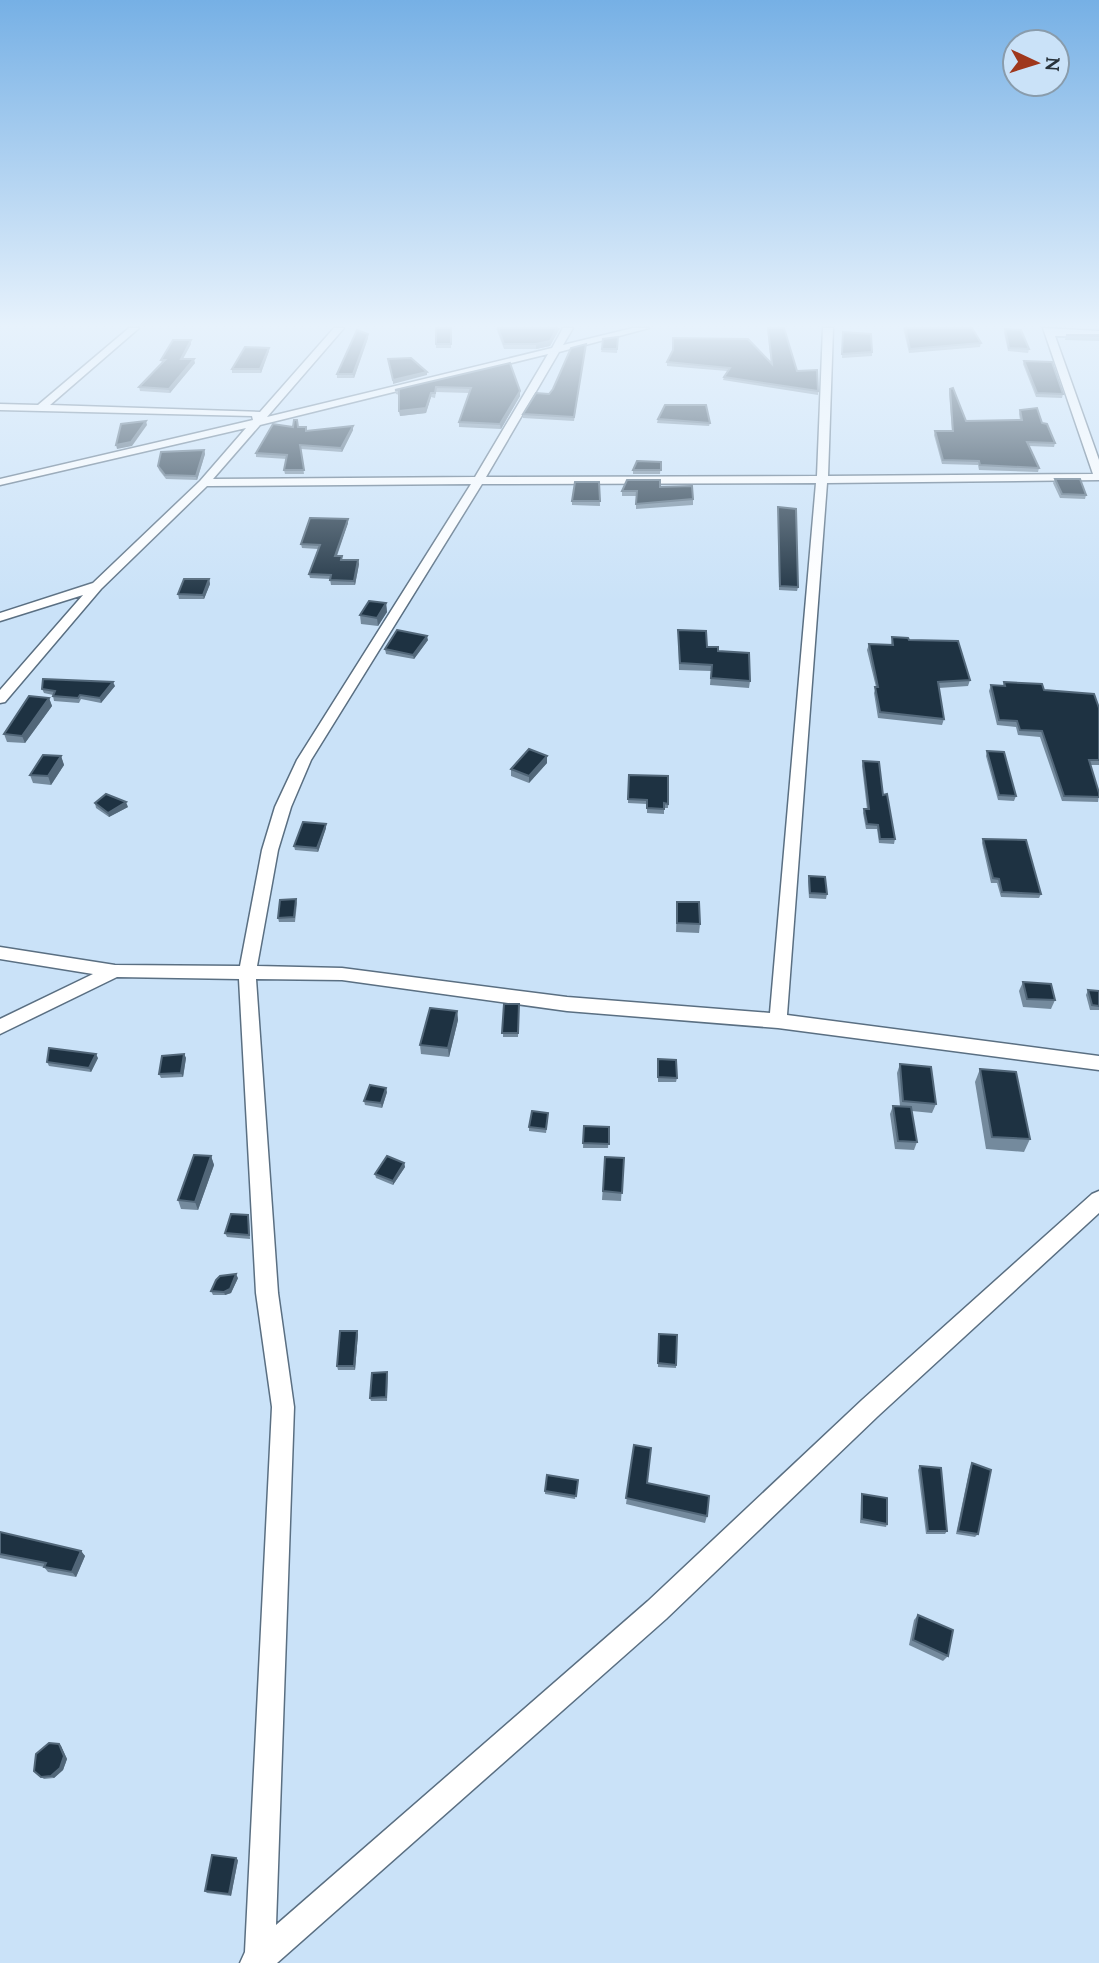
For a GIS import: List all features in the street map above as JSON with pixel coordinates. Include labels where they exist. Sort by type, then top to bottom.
[{"type":"street","points":[[0,699],[97,586],[204,483],[261,420]]},
{"type":"street","points":[[0,482],[269,420]]},
{"type":"street","points":[[257,1961],[283,1407],[267,1293],[247,974],[271,850],[283,807],[304,761],[514,420]]},
{"type":"street","points":[[778,1021],[822,481],[824,420]]},
{"type":"street","points":[[204,483],[480,478],[822,481],[1099,477],[1079,420]]},
{"type":"street","points":[[0,617],[97,586]]},
{"type":"street","points":[[0,953],[115,971],[342,974],[567,1004],[778,1021],[1099,1063]]},
{"type":"street","points":[[0,1027],[115,971]]},
{"type":"street","points":[[257,1961],[657,1610],[870,1408],[1099,1200]]},
{"type":"building","points":[[294,420],[297,420],[298,427],[306,427],[306,431],[353,426],[341,448],[300,445],[304,470],[284,470],[287,455],[256,453],[273,424],[293,427]]},
{"type":"building","points":[[460,420],[503,420],[500,424],[459,422]]},
{"type":"building","points":[[666,420],[709,420],[710,423]]},
{"type":"building","points":[[952,420],[1041,420],[1047,424],[1055,443],[1027,442],[1039,468],[943,460],[935,431],[953,431]]},
{"type":"building","points":[[146,421],[131,442],[116,445],[121,424]]},
{"type":"building","points":[[204,450],[196,476],[165,475],[158,466],[161,452]]},
{"type":"building","points":[[637,461],[661,462],[661,470],[633,470]]},
{"type":"building","points":[[1055,479],[1080,479],[1086,495],[1062,494]]},
{"type":"building","points":[[627,480],[660,480],[660,487],[692,486],[693,499],[636,504],[637,491],[622,491]]},
{"type":"building","points":[[575,482],[599,482],[600,501],[572,501]]},
{"type":"building","points":[[778,507],[796,509],[798,587],[780,586]]},
{"type":"building","points":[[310,518],[348,519],[335,556],[342,556],[341,560],[358,560],[354,581],[330,580],[331,575],[309,574],[320,545],[301,544]]},
{"type":"building","points":[[184,579],[209,579],[203,595],[178,594]]},
{"type":"building","points":[[369,601],[386,603],[377,618],[360,615]]},
{"type":"building","points":[[397,630],[427,636],[413,655],[385,649]]},
{"type":"building","points":[[678,630],[706,631],[707,647],[718,647],[718,651],[749,653],[750,681],[711,678],[712,665],[680,663]]},
{"type":"building","points":[[892,637],[958,641],[970,680],[938,682],[944,719],[880,712],[869,644],[893,645]]},
{"type":"building","points":[[43,679],[113,682],[100,698],[80,695],[78,698],[53,696],[55,691],[42,689]]},
{"type":"building","points":[[1004,682],[1042,684],[1044,690],[1094,694],[1099,708],[1099,760],[1089,760],[1099,797],[1064,796],[1042,731],[1020,730],[1017,721],[999,720],[991,685],[1005,686]]},
{"type":"building","points":[[29,696],[49,698],[22,736],[4,734]]},
{"type":"building","points":[[529,749],[547,756],[529,776],[511,769]]},
{"type":"building","points":[[987,751],[1004,752],[1016,796],[999,795]]},
{"type":"building","points":[[43,755],[61,756],[48,776],[30,775]]},
{"type":"building","points":[[863,761],[879,762],[883,795],[887,794],[895,839],[880,839],[878,825],[867,824],[864,809],[869,809]]},
{"type":"building","points":[[629,775],[668,776],[668,804],[664,803],[664,809],[647,808],[647,800],[628,799]]},
{"type":"building","points":[[106,794],[126,802],[108,813],[95,803]]},
{"type":"building","points":[[303,822],[326,824],[317,848],[294,846]]},
{"type":"building","points":[[983,839],[1026,840],[1041,894],[1002,892],[999,879],[993,878]]},
{"type":"building","points":[[809,876],[825,877],[827,894],[810,893]]},
{"type":"building","points":[[296,899],[294,917],[278,918],[280,900]]},
{"type":"building","points":[[677,902],[699,902],[700,924],[677,923]]},
{"type":"building","points":[[1023,982],[1051,984],[1055,1000],[1027,999]]},
{"type":"building","points":[[1088,990],[1099,991],[1099,1006],[1092,1005]]},
{"type":"building","points":[[504,1004],[519,1004],[518,1033],[502,1033]]},
{"type":"building","points":[[430,1008],[457,1011],[448,1048],[420,1045]]},
{"type":"building","points":[[49,1048],[96,1054],[89,1068],[47,1062]]},
{"type":"building","points":[[184,1054],[181,1073],[159,1074],[162,1056]]},
{"type":"building","points":[[658,1059],[676,1060],[677,1078],[658,1077]]},
{"type":"building","points":[[900,1064],[931,1067],[936,1104],[903,1101]]},
{"type":"building","points":[[980,1069],[1016,1072],[1030,1139],[992,1137]]},
{"type":"building","points":[[370,1085],[386,1088],[381,1103],[364,1101]]},
{"type":"building","points":[[893,1106],[911,1107],[917,1142],[898,1141]]},
{"type":"building","points":[[532,1111],[548,1113],[546,1129],[529,1127]]},
{"type":"building","points":[[584,1126],[609,1127],[609,1144],[583,1143]]},
{"type":"building","points":[[194,1155],[211,1156],[195,1202],[178,1200]]},
{"type":"building","points":[[387,1156],[404,1163],[393,1181],[375,1174]]},
{"type":"building","points":[[605,1157],[624,1158],[622,1193],[603,1191]]},
{"type":"building","points":[[231,1214],[248,1215],[249,1235],[225,1233]]},
{"type":"building","points":[[236,1274],[230,1289],[224,1292],[211,1291],[220,1276]]},
{"type":"building","points":[[340,1331],[357,1331],[354,1366],[337,1366]]},
{"type":"building","points":[[659,1334],[677,1335],[676,1365],[658,1363]]},
{"type":"building","points":[[387,1372],[386,1397],[370,1398],[372,1373]]},
{"type":"building","points":[[634,1445],[651,1448],[647,1483],[709,1496],[707,1516],[626,1498]]},
{"type":"building","points":[[972,1463],[991,1470],[978,1534],[958,1531]]},
{"type":"building","points":[[920,1466],[941,1468],[947,1531],[928,1531]]},
{"type":"building","points":[[547,1475],[578,1480],[576,1496],[545,1491]]},
{"type":"building","points":[[862,1494],[887,1498],[887,1524],[862,1519]]},
{"type":"building","points":[[0,1532],[81,1551],[72,1572],[44,1567],[46,1563],[0,1554]]},
{"type":"building","points":[[918,1615],[953,1630],[948,1656],[913,1640]]},
{"type":"building","points":[[49,1743],[59,1744],[64,1756],[60,1768],[51,1776],[41,1777],[34,1771],[36,1754]]},
{"type":"building","points":[[212,1855],[236,1858],[229,1894],[205,1891]]}]
